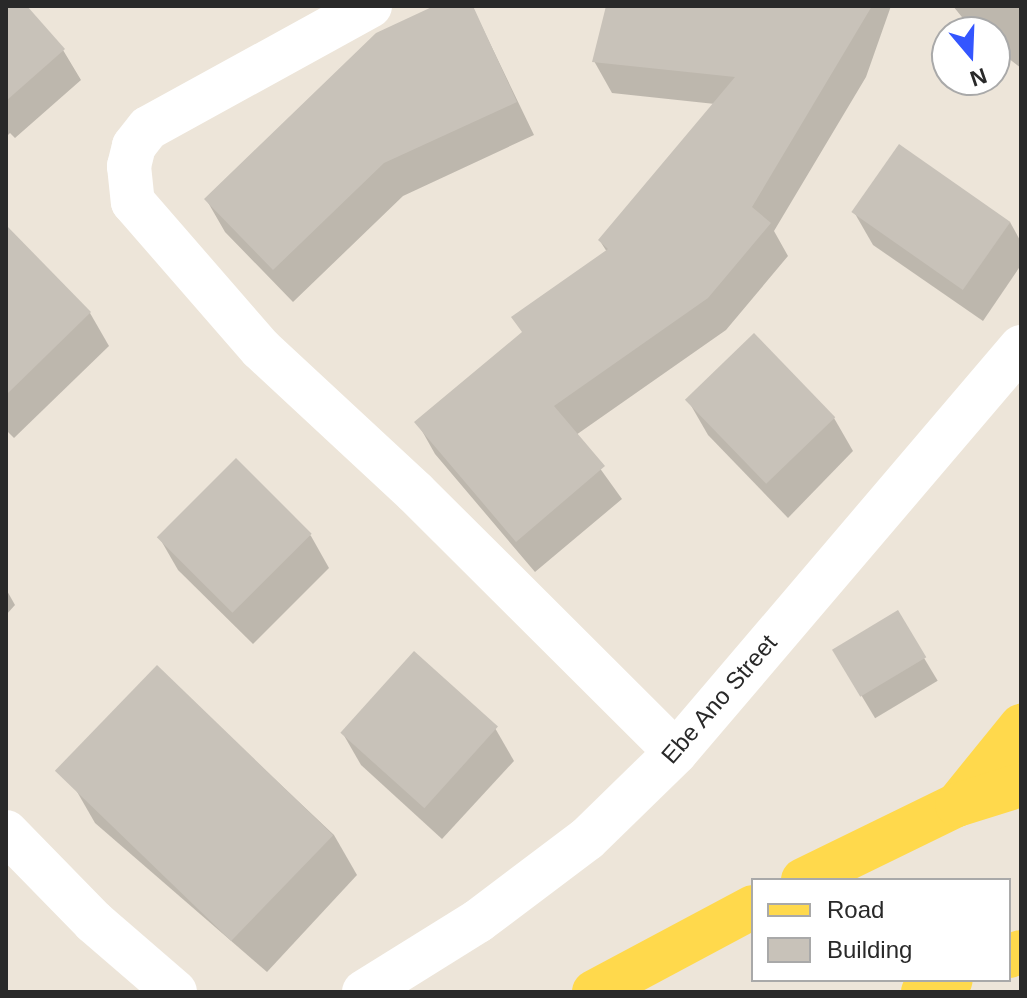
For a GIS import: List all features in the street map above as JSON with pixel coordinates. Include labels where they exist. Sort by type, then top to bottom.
[{"type":"main road","points":[[957,805],[1021,726]]},
{"type":"main road","points":[[807,878],[957,805],[1021,785]]},
{"type":"main road","points":[[594,992],[751,908]]},
{"type":"main road","points":[[923,992],[946,982]]},
{"type":"street","points":[[370,6],[148,128],[134,146],[129,166],[133,202],[261,349],[415,492],[676,752]]},
{"type":"street","name":"Ebe Ano Street","points":[[364,992],[478,921],[587,839],[676,752],[1021,347]]},
{"type":"street","points":[[6,832],[94,922],[175,992]]},
{"type":"building","points":[[6,6],[27,6],[65,49],[6,101]]},
{"type":"building","points":[[434,6],[473,6],[517,102],[384,163],[273,270],[204,199],[376,33]]},
{"type":"building","points":[[606,6],[872,6],[752,207],[771,223],[708,298],[554,406],[605,466],[516,542],[414,422],[522,332],[511,317],[608,249],[598,240],[735,77],[592,62]]},
{"type":"building","points":[[899,144],[1010,222],[963,290],[851,212]]},
{"type":"building","points":[[6,225],[91,312],[6,395]]},
{"type":"building","points":[[754,333],[835,417],[766,484],[685,400]]},
{"type":"building","points":[[236,458],[312,534],[232,613],[157,537]]},
{"type":"building","points":[[898,610],[926,657],[860,697],[832,650]]},
{"type":"building","points":[[414,651],[498,727],[424,808],[340,733]]},
{"type":"building","points":[[157,665],[333,835],[231,941],[55,771]]}]
